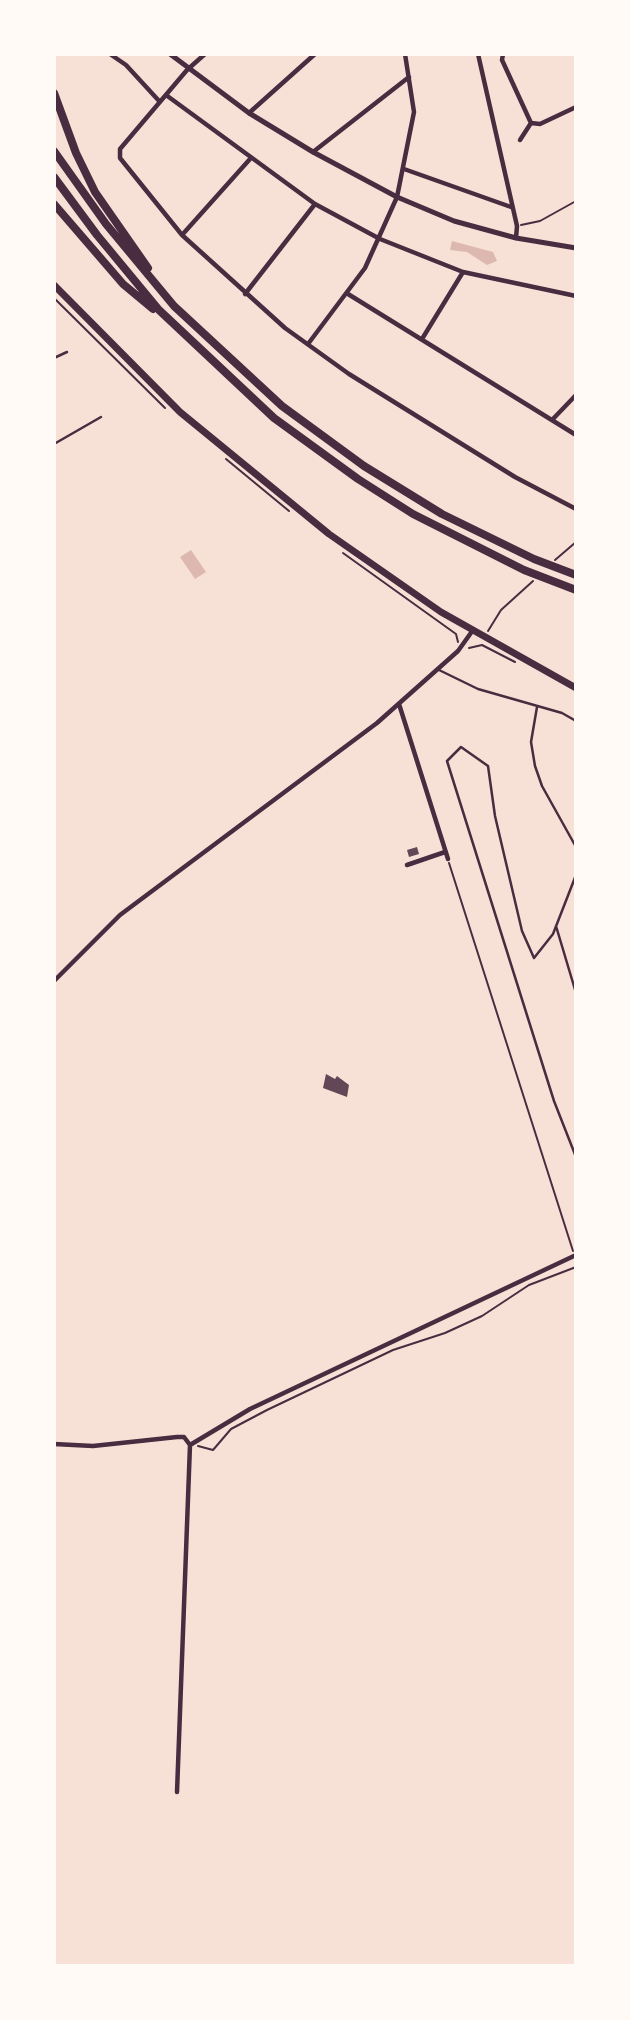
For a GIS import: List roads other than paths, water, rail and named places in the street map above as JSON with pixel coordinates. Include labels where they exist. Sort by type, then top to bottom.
[{"type":"highway","points":[[54,93],[76,153],[95,192],[174,306]]},
{"type":"highway","points":[[54,151],[122,246],[174,306],[245,374],[331,443],[442,514],[534,559],[576,575]]},
{"type":"highway","points":[[54,177],[114,257],[179,331]]},
{"type":"highway","points":[[54,204],[123,284],[179,331],[244,392],[322,454],[413,514],[524,570],[576,590]]},
{"type":"main road","points":[[54,285],[154,387],[245,468],[380,571],[473,630],[484,641],[576,688]]},
{"type":"street","points":[[110,54],[126,65],[160,102]]},
{"type":"street","points":[[170,54],[187,70],[249,113],[313,152],[397,197],[454,221],[516,238],[576,248]]},
{"type":"street","points":[[205,54],[187,70],[125,141],[120,158],[182,235],[245,294],[308,344],[437,430],[576,509]]},
{"type":"street","points":[[249,113],[315,54]]},
{"type":"street","points":[[308,344],[348,294],[380,239],[397,197],[414,112],[405,54]]},
{"type":"street","points":[[478,54],[510,207],[517,226],[516,238]]},
{"type":"street","points":[[503,54],[502,60],[531,123]]},
{"type":"street","points":[[313,152],[409,77]]},
{"type":"street","points":[[166,95],[315,204],[380,239],[463,272],[576,296]]},
{"type":"street","points":[[531,123],[540,124],[576,107]]},
{"type":"street","points":[[520,140],[531,123]]},
{"type":"street","points":[[182,235],[250,159]]},
{"type":"street","points":[[404,169],[510,207]]},
{"type":"street","points":[[245,294],[315,204]]},
{"type":"street","points":[[422,339],[463,272]]},
{"type":"street","points":[[348,294],[576,435]]},
{"type":"street","points":[[552,420],[576,395]]},
{"type":"street","points":[[54,981],[100,932],[398,704],[463,645],[473,630]]},
{"type":"street","points":[[398,704],[448,859]]},
{"type":"street","points":[[407,864],[445,852]]},
{"type":"street","points":[[190,1445],[250,1409],[575,1256]]},
{"type":"street","points":[[54,1444],[93,1446],[184,1437],[190,1445],[177,1792]]},
{"type":"lane","points":[[54,358],[67,352]]},
{"type":"lane","points":[[54,444],[101,417]]},
{"type":"lane","points":[[437,669],[478,689],[562,713],[576,720]]},
{"type":"lane","points":[[537,707],[531,742],[535,766],[542,786],[576,847]]},
{"type":"lane","points":[[576,875],[556,926],[539,955],[534,958],[522,932],[498,829],[488,766],[461,747],[447,761],[554,1101],[576,1157]]},
{"type":"lane","points":[[556,926],[576,993]]}]
